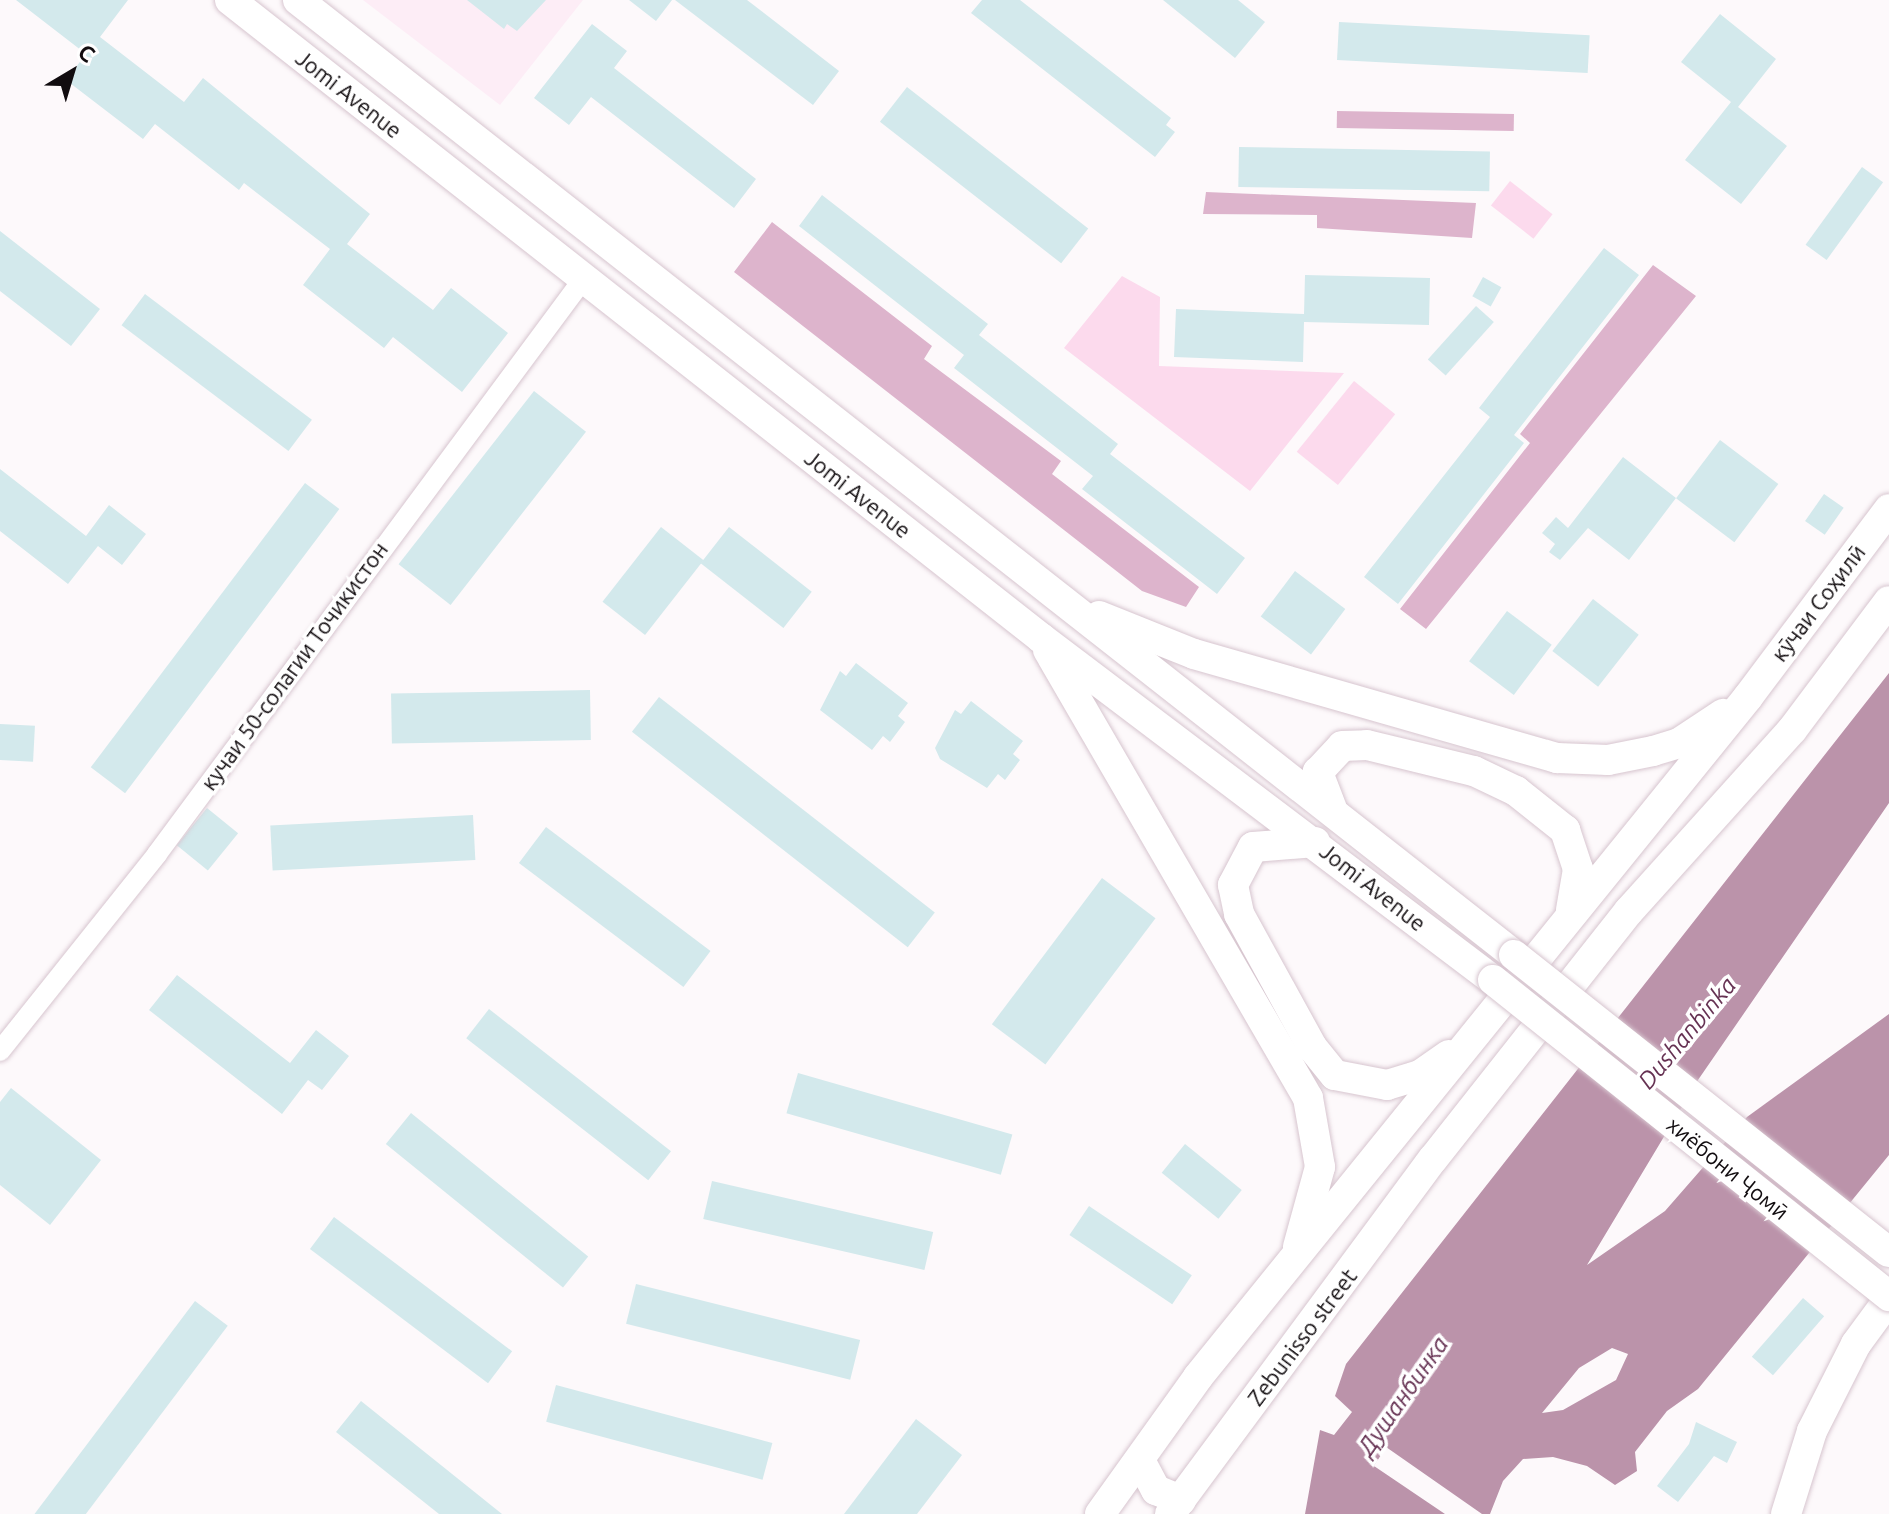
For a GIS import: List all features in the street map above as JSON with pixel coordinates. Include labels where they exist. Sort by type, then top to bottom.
[{"type":"main road","name":"Jomi Avenue","points":[[230,0],[1041,638],[1315,842],[1493,980]]},
{"type":"main road","name":"Jomi Avenue","points":[[298,0],[1514,955]]},
{"type":"main road","points":[[272,33],[298,0]]},
{"type":"main road","name":"кӯчаи Соҳилӣ","points":[[1289,1269],[1571,912],[1748,697],[1889,509]]},
{"type":"main road","name":"Zebunisso street","points":[[1175,1507],[1433,1159],[1629,911],[1792,730],[1889,601]]},
{"type":"main road","points":[[1067,604],[1194,654],[1557,758],[1608,760],[1679,743],[1748,697]]},
{"type":"main road","points":[[1041,638],[1308,1098],[1320,1167],[1289,1269],[1198,1377],[1141,1462],[1100,1514]]},
{"type":"main road","points":[[1334,814],[1318,772],[1342,746],[1367,745],[1474,771],[1516,791],[1565,830],[1578,869],[1571,912]]},
{"type":"main road","points":[[1315,842],[1253,847],[1233,885],[1239,914],[1312,1047],[1335,1075],[1387,1085],[1420,1075],[1468,1042]]},
{"type":"main road","name":"хиёбони Ҷомӣ","points":[[1514,955],[1889,1252]]},
{"type":"main road","name":"хиёбони Ҷомӣ","points":[[1493,980],[1889,1298]]},
{"type":"main road","points":[[1786,1514],[1812,1431],[1856,1344],[1889,1298]]},
{"type":"main road","points":[[1141,1462],[1156,1490],[1175,1507]]},
{"type":"street","name":"кучаи 50-солагии Точикистон","points":[[0,1051],[157,854],[584,278]]},
{"type":"shaded area","points":[[363,0],[583,0],[500,105]]},
{"type":"shaded area","points":[[1337,111],[1514,114],[1514,131],[1337,128]]},
{"type":"shaded area","points":[[1510,181],[1553,214],[1533,239],[1491,205]]},
{"type":"shaded area","points":[[1206,192],[1476,203],[1472,238],[1317,228],[1317,215],[1203,214]]},
{"type":"shaded area","points":[[772,222],[932,346],[924,359],[1061,461],[1052,474],[1199,587],[1186,607],[1142,591],[734,272]]},
{"type":"shaded area","points":[[1653,265],[1696,296],[1426,629],[1400,609],[1530,443],[1520,434]]},
{"type":"shaded area","points":[[1122,276],[1160,297],[1159,366],[1344,373],[1250,491],[1064,348]]},
{"type":"shaded area","points":[[1354,381],[1395,414],[1338,485],[1297,452]]},
{"type":"water","points":[[1889,673],[1889,803],[1698,1080],[1587,1265],[1665,1211],[1747,1117],[1889,1014],[1889,1155],[1698,1389],[1667,1411],[1635,1452],[1637,1471],[1615,1485],[1587,1466],[1553,1457],[1523,1459],[1503,1481],[1490,1514],[1482,1514],[1386,1447],[1374,1466],[1445,1514],[1305,1514],[1320,1430],[1334,1435],[1352,1412],[1335,1396],[1346,1364]],"holes":[[[1612,1348],[1628,1354],[1616,1380],[1563,1410],[1542,1413],[1579,1368]]]},
{"type":"building","points":[[16,0],[128,0],[100,37],[184,102],[203,78],[370,214],[347,244],[433,310],[451,288],[508,333],[462,392],[393,337],[384,348],[303,285],[330,249],[244,183],[239,190],[155,124],[143,139],[66,80],[86,54]]},
{"type":"building","points":[[467,0],[546,0],[517,31],[507,24],[504,29]]},
{"type":"building","points":[[629,0],[672,0],[656,21]]},
{"type":"building","points":[[675,0],[747,0],[839,71],[813,105]]},
{"type":"building","points":[[982,0],[1020,0],[1171,118],[1166,125],[1175,132],[1155,157],[971,13]]},
{"type":"building","points":[[1163,0],[1238,0],[1265,22],[1235,58]]},
{"type":"building","points":[[1720,14],[1776,59],[1738,107],[1787,146],[1741,204],[1685,160],[1731,102],[1681,62]]},
{"type":"building","points":[[1339,22],[1590,35],[1588,73],[1337,60]]},
{"type":"building","points":[[592,24],[627,51],[614,68],[756,179],[734,208],[591,97],[569,125],[534,98]]},
{"type":"building","points":[[907,87],[1088,229],[1061,263],[880,122]]},
{"type":"building","points":[[1239,147],[1490,151],[1489,191],[1238,187]]},
{"type":"building","points":[[1862,167],[1883,182],[1827,260],[1806,245]]},
{"type":"building","points":[[822,195],[988,324],[979,335],[1118,444],[1110,454],[1245,558],[1217,594],[1082,489],[1093,476],[954,368],[964,355],[799,226]]},
{"type":"building","points":[[0,231],[100,309],[71,346],[0,291]]},
{"type":"building","points":[[1604,248],[1639,275],[1514,435],[1524,443],[1398,604],[1364,577],[1490,417],[1479,408]]},
{"type":"building","points":[[1305,275],[1430,278],[1429,325],[1304,322],[1303,362],[1174,357],[1176,309],[1304,314]]},
{"type":"building","points":[[1483,277],[1501,287],[1491,306],[1472,296]]},
{"type":"building","points":[[145,294],[312,420],[288,451],[122,325]]},
{"type":"building","points":[[1476,306],[1494,322],[1446,376],[1428,360]]},
{"type":"building","points":[[534,391],[586,432],[451,605],[399,564]]},
{"type":"building","points":[[1720,440],[1778,484],[1734,542],[1676,498]]},
{"type":"building","points":[[1623,457],[1676,498],[1629,560],[1588,528],[1560,560],[1549,552],[1555,544],[1542,533],[1556,517],[1568,528]]},
{"type":"building","points":[[0,469],[86,536],[109,505],[146,534],[122,565],[98,546],[68,584],[0,531]]},
{"type":"building","points":[[305,483],[339,509],[125,793],[91,767]]},
{"type":"building","points":[[1824,494],[1844,508],[1825,535],[1805,521]]},
{"type":"building","points":[[661,527],[704,560],[645,635],[603,602]]},
{"type":"building","points":[[729,527],[812,592],[783,628],[701,563]]},
{"type":"building","points":[[1295,571],[1345,609],[1311,654],[1261,617]]},
{"type":"building","points":[[1593,599],[1639,635],[1598,687],[1552,651]]},
{"type":"building","points":[[1507,611],[1552,645],[1514,695],[1469,661]]},
{"type":"building","points":[[856,663],[908,703],[898,716],[905,722],[890,742],[883,736],[872,750],[820,710],[840,671],[846,676]]},
{"type":"building","points":[[590,690],[591,740],[392,743],[391,693]]},
{"type":"building","points":[[659,697],[935,912],[908,947],[632,732]]},
{"type":"building","points":[[971,701],[1023,741],[1013,754],[1020,760],[1005,780],[998,774],[987,788],[940,759],[935,748],[955,710],[961,714]]},
{"type":"building","points":[[0,724],[35,726],[33,762],[0,760]]},
{"type":"building","points":[[207,808],[238,833],[208,870],[177,845]]},
{"type":"building","points":[[473,815],[475,860],[273,871],[270,826]]},
{"type":"building","points":[[546,827],[711,951],[683,987],[519,863]]},
{"type":"building","points":[[1102,878],[1156,918],[1045,1064],[992,1024]]},
{"type":"building","points":[[177,975],[290,1063],[316,1030],[349,1056],[322,1090],[308,1080],[282,1114],[149,1010]]},
{"type":"building","points":[[489,1009],[671,1151],[648,1180],[466,1038]]},
{"type":"building","points":[[798,1073],[1012,1134],[1001,1175],[786,1113]]},
{"type":"building","points":[[11,1088],[101,1160],[50,1225],[0,1185],[0,1102]]},
{"type":"building","points":[[411,1113],[588,1256],[563,1288],[386,1144]]},
{"type":"building","points":[[1185,1144],[1242,1190],[1218,1219],[1162,1173]]},
{"type":"building","points":[[712,1181],[933,1232],[924,1270],[703,1219]]},
{"type":"building","points":[[1089,1206],[1192,1275],[1172,1304],[1069,1235]]},
{"type":"building","points":[[334,1217],[512,1351],[488,1383],[310,1249]]},
{"type":"building","points":[[636,1284],[860,1340],[850,1380],[626,1324]]},
{"type":"building","points":[[1803,1298],[1824,1316],[1773,1375],[1752,1357]]},
{"type":"building","points":[[195,1301],[228,1326],[86,1514],[34,1514]]},
{"type":"building","points":[[556,1385],[772,1443],[763,1480],[546,1422]]},
{"type":"building","points":[[361,1401],[502,1514],[439,1514],[336,1432]]},
{"type":"building","points":[[916,1419],[962,1455],[917,1514],[844,1514]]},
{"type":"building","points":[[1696,1422],[1737,1442],[1727,1463],[1714,1456],[1678,1502],[1657,1486],[1689,1444]]},
{"type":"water label","name":"Dushanbinka","points":[[1687,1033]]},
{"type":"water label","name":"Душанбинка","points":[[1403,1396]]}]
